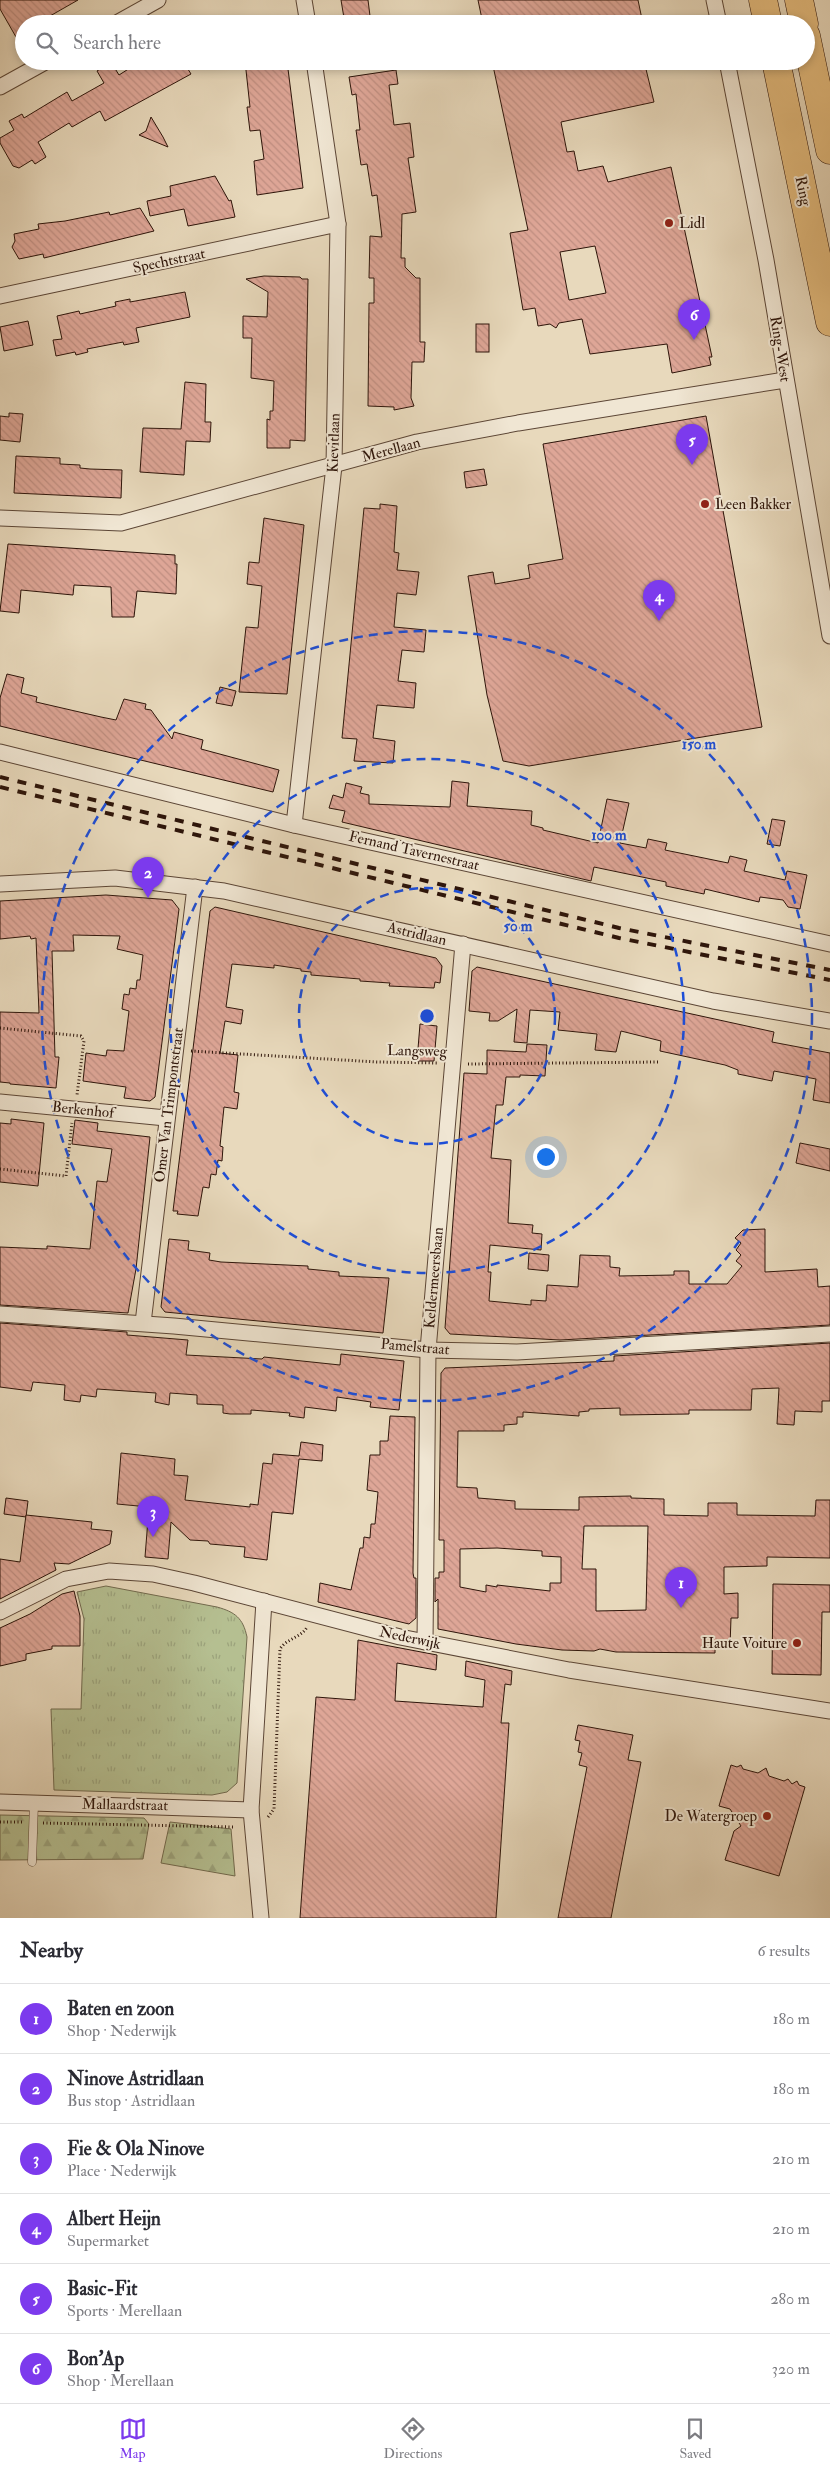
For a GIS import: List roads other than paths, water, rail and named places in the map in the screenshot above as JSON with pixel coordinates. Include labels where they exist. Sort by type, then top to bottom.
[{"type":"highway","points":[[763,0],[766,15]]},
{"type":"highway","points":[[799,0],[802,15]]},
{"type":"highway","name":"Ring","points":[[778,70],[830,322]]},
{"type":"highway","points":[[813,70],[830,150]]},
{"type":"street","points":[[131,15],[158,0]]},
{"type":"street","points":[[304,0],[306,15]]},
{"type":"street","points":[[714,0],[717,15]]},
{"type":"street","points":[[0,87],[31,70]]},
{"type":"street","name":"Kievitlaan","points":[[294,825],[334,466],[338,224],[315,70]]},
{"type":"street","name":"Ring-West","points":[[729,70],[766,260],[830,636]]},
{"type":"street","points":[[0,76],[22,75]]},
{"type":"street","name":"Spechtstraat","points":[[0,296],[338,224]]},
{"type":"street","name":"Merellaan","points":[[0,518],[121,523],[417,442],[518,423],[785,380]]},
{"type":"street","name":"Fernand Tavernestraat","points":[[0,752],[294,825],[830,944]]},
{"type":"street","name":"Astridlaan","points":[[0,884],[115,878],[224,891],[713,1001],[830,1021]]},
{"type":"street","name":"Omer Van Trimpontstraat","points":[[144,1323],[166,1118],[196,887]]},
{"type":"street","name":"Keldermeersbaan","points":[[425,1642],[428,1350],[463,944]]},
{"type":"street","name":"Berkenhof","points":[[0,1102],[166,1118]]},
{"type":"street","name":"Pamelstraat","points":[[0,1314],[144,1323],[428,1350],[517,1352],[830,1334]]},
{"type":"street","name":"Nederwijk","points":[[0,1612],[66,1579],[109,1571],[153,1574],[425,1642],[569,1670],[830,1711]]},
{"type":"street","points":[[261,1918],[251,1817],[264,1601]]},
{"type":"street","name":"Mallaardstraat","points":[[0,1802],[251,1817]]},
{"type":"lane","points":[[32,1862],[34,1803]]},
{"type":"railway","points":[[0,777],[619,928],[830,970]]},
{"type":"railway","points":[[0,787],[619,938],[830,980]]},
{"type":"place","name":"Lidl","points":[[669,223]]},
{"type":"place","name":"Bon'Ap","points":[[694,340]]},
{"type":"place","name":"Basic-Fit","points":[[692,465]]},
{"type":"place","name":"Leen Bakker","points":[[705,504]]},
{"type":"place","name":"Albert Heijn","points":[[659,621]]},
{"type":"place","name":"Ninove Astridlaan","points":[[148,898]]},
{"type":"place","name":"Fie & Ola Ninove","points":[[153,1537]]},
{"type":"place","name":"Baten en zoon","points":[[681,1608]]},
{"type":"place","name":"Haute Voiture","points":[[797,1643]]},
{"type":"place","name":"De Watergroep","points":[[767,1816]]}]
